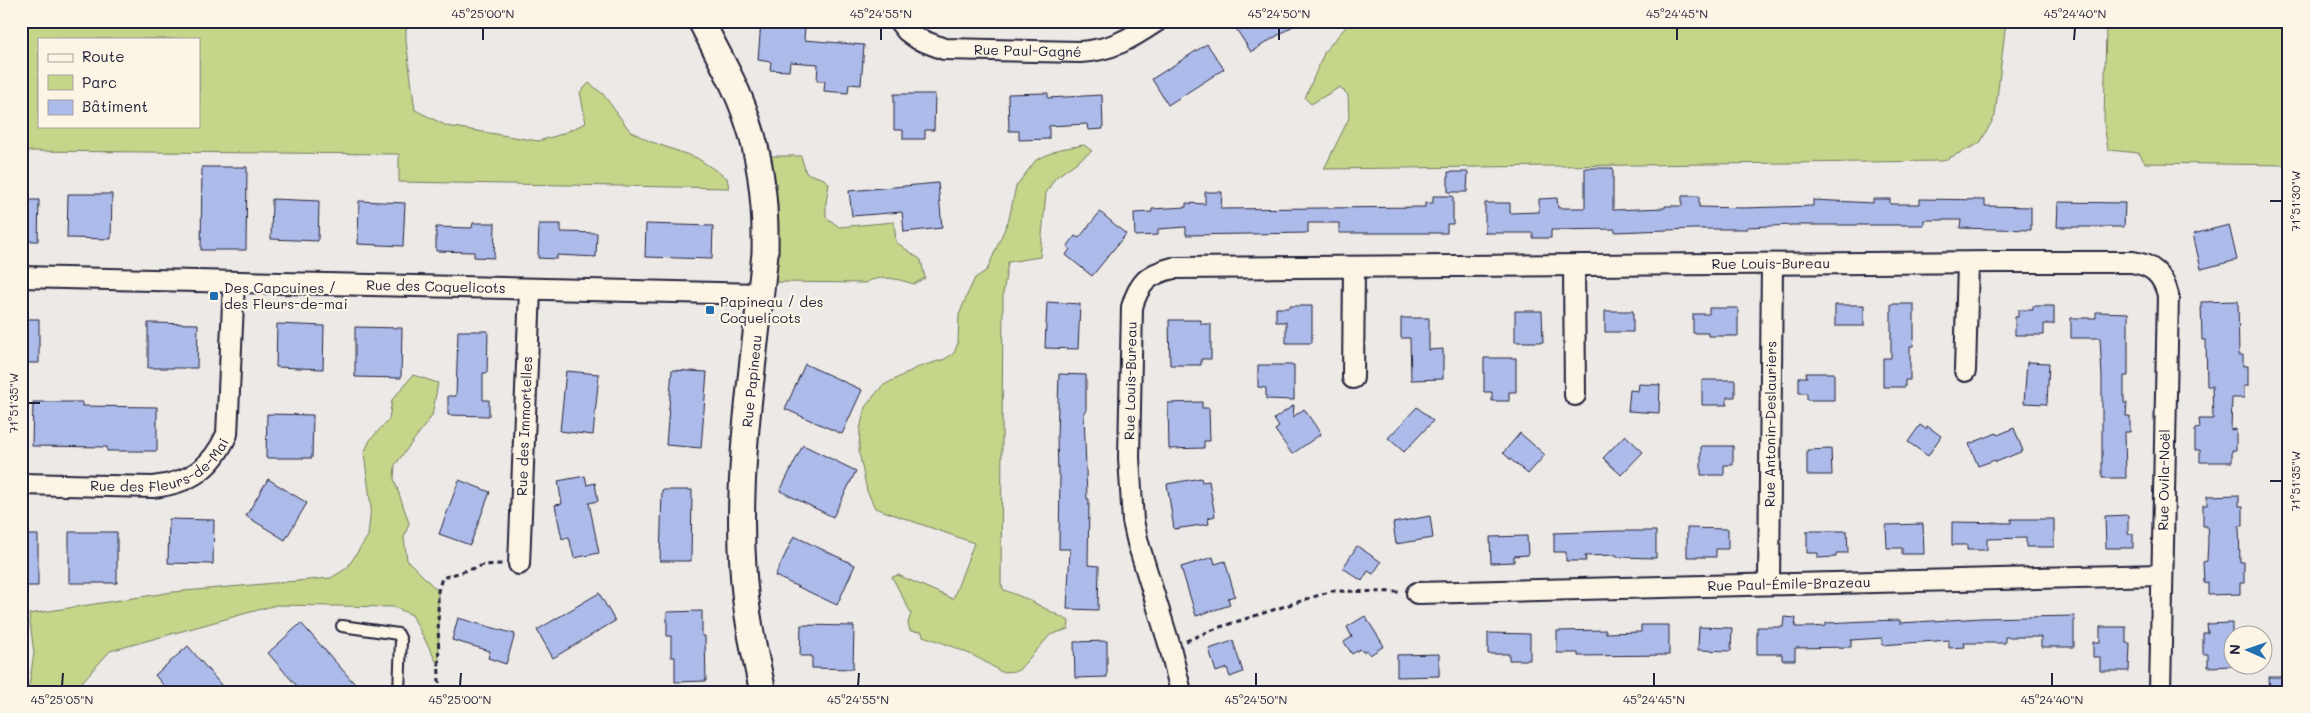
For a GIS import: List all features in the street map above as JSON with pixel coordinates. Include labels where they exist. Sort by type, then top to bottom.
[{"type":"street","name":"Rue Papineau","points":[[701,21],[736,90],[748,119],[766,217],[761,294],[742,478],[743,568],[748,616],[763,692]]},
{"type":"street","name":"Rue Paul-Gagné","points":[[900,21],[907,31],[918,39],[944,49],[1080,52],[1100,51],[1119,44],[1157,21]]},
{"type":"street","name":"Rue Louis-Bureau","points":[[1181,692],[1170,647],[1138,544],[1132,512],[1129,449],[1132,307],[1136,292],[1145,280],[1160,271],[1174,268],[2132,262],[2144,264],[2156,271]]},
{"type":"street","points":[[1965,371],[1968,263]]},
{"type":"street","name":"Rue Antonin-Deslauriers","points":[[1769,584],[1772,264]]},
{"type":"street","points":[[1574,266],[1575,395]]},
{"type":"street","points":[[1353,378],[1354,268]]},
{"type":"street","name":"Rue Ovila-Noël","points":[[2156,271],[2164,282],[2168,295],[2160,692]]},
{"type":"street","name":"Rue des Coquelicots","points":[[21,277],[761,294]]},
{"type":"street","name":"Rue des Fleurs-de-Mai","points":[[21,484],[153,487],[172,485],[184,481],[205,467],[222,446],[227,434],[234,282]]},
{"type":"street","name":"Rue des Immortelles","points":[[518,564],[530,290]]},
{"type":"street","name":"Rue Paul-Émile-Brazeau","points":[[1417,593],[2162,575]]},
{"type":"lane","points":[[342,626],[398,634],[401,640],[399,692]]},
{"type":"path","points":[[439,692],[438,592],[442,578],[484,565],[518,564]]},
{"type":"path","points":[[1170,647],[1220,627],[1332,591],[1378,590],[1417,593]]},
{"type":"green space","points":[[21,21],[410,21],[406,30],[406,41],[415,110],[447,126],[538,141],[559,135],[586,123],[580,92],[589,83],[603,94],[630,131],[649,141],[697,158],[727,178],[729,188],[399,182],[399,154],[21,151]]},
{"type":"green space","points":[[1351,21],[2006,21],[1995,116],[1980,143],[1943,161],[1324,169],[1349,118],[1348,95],[1340,87],[1311,104],[1305,98],[1325,51]]},
{"type":"green space","points":[[2104,21],[2289,21],[2289,165],[2145,163],[2139,153],[2108,150],[2104,124],[2106,26]]},
{"type":"green space","points":[[1084,145],[1092,151],[1055,178],[1046,193],[1040,257],[1008,262],[1003,294],[1001,584],[1004,590],[1027,599],[1069,621],[1068,629],[1050,635],[1018,671],[1001,672],[963,651],[923,636],[922,632],[910,631],[908,623],[911,613],[892,577],[898,575],[953,599],[974,543],[875,508],[867,491],[859,452],[860,429],[865,407],[882,386],[916,368],[945,359],[954,353],[958,343],[959,315],[967,295],[975,278],[987,270],[1009,219],[1016,186],[1036,160],[1060,149]]},
{"type":"green space","points":[[771,156],[801,156],[806,173],[824,179],[829,184],[826,217],[839,227],[894,222],[896,242],[921,260],[925,278],[914,284],[883,278],[865,283],[776,282],[778,219]]},
{"type":"green space","points":[[413,375],[438,383],[432,416],[395,465],[394,479],[409,523],[404,538],[407,560],[438,591],[439,667],[412,615],[394,607],[276,605],[110,651],[73,692],[28,692],[34,653],[29,614],[173,592],[331,578],[347,568],[368,536],[371,507],[364,453],[370,440],[389,419],[392,400]]},
{"type":"building","points":[[1244,21],[1301,21],[1251,52],[1235,27]]},
{"type":"building","points":[[761,22],[805,26],[804,40],[864,45],[861,85],[849,84],[848,93],[824,91],[825,81],[817,81],[818,64],[790,62],[789,71],[770,70],[771,62],[758,60]]},
{"type":"building","points":[[1207,44],[1224,69],[1168,105],[1152,79]]},
{"type":"building","points":[[1048,93],[1048,98],[1102,95],[1103,129],[1088,130],[1087,124],[1049,126],[1049,139],[1019,140],[1019,131],[1009,131],[1008,94]]},
{"type":"building","points":[[894,94],[935,94],[934,130],[925,130],[925,139],[903,139],[903,130],[894,130]]},
{"type":"building","points":[[202,167],[247,167],[246,250],[201,250]]},
{"type":"building","points":[[1585,168],[1613,168],[1613,210],[1682,206],[1682,196],[1699,196],[1699,207],[1743,208],[1813,206],[1813,200],[1873,203],[1873,199],[1890,199],[1890,204],[1920,204],[1920,199],[1985,200],[1985,206],[2031,207],[2031,230],[1960,228],[1961,220],[1924,220],[1924,225],[1793,225],[1747,227],[1747,229],[1615,232],[1615,229],[1551,230],[1551,238],[1533,238],[1533,233],[1485,233],[1485,203],[1510,203],[1510,213],[1539,212],[1539,199],[1557,198],[1558,208],[1585,208]]},
{"type":"building","points":[[1448,172],[1468,172],[1467,192],[1448,192]]},
{"type":"building","points":[[938,183],[942,228],[904,232],[902,212],[852,216],[849,191]]},
{"type":"building","points":[[1205,192],[1222,192],[1221,209],[1425,207],[1425,203],[1433,203],[1433,196],[1453,196],[1453,224],[1447,224],[1447,233],[1339,233],[1339,223],[1308,223],[1308,233],[1186,235],[1186,227],[1158,229],[1158,235],[1135,236],[1134,213],[1152,212],[1152,209],[1186,207],[1186,203],[1205,204]]},
{"type":"building","points":[[68,194],[112,194],[111,239],[67,238]]},
{"type":"building","points":[[272,199],[319,201],[318,241],[271,239]]},
{"type":"building","points":[[21,200],[39,200],[38,241],[21,241]]},
{"type":"building","points":[[359,201],[405,203],[403,246],[358,244]]},
{"type":"building","points":[[2058,202],[2125,203],[2124,227],[2057,227]]},
{"type":"building","points":[[1100,212],[1126,234],[1092,276],[1066,255],[1070,249],[1067,247],[1075,236],[1079,238]]},
{"type":"building","points":[[473,223],[495,223],[494,258],[474,257],[474,252],[436,251],[436,227],[472,228]]},
{"type":"building","points":[[539,224],[561,224],[561,232],[597,233],[596,257],[557,255],[557,259],[538,258]]},
{"type":"building","points":[[646,224],[713,226],[712,259],[645,257]]},
{"type":"building","points":[[2229,225],[2237,260],[2201,269],[2193,234]]},
{"type":"building","points":[[2238,301],[2239,355],[2243,355],[2243,366],[2248,366],[2248,386],[2244,386],[2244,398],[2232,398],[2231,430],[2236,429],[2236,450],[2232,450],[2232,462],[2200,462],[2200,450],[2195,450],[2195,429],[2200,428],[2199,419],[2213,419],[2212,386],[2207,386],[2206,340],[2202,340],[2201,302]]},
{"type":"building","points":[[1047,302],[1080,304],[1078,349],[1045,348]]},
{"type":"building","points":[[1891,304],[1914,304],[1914,338],[1913,346],[1910,346],[1910,380],[1905,380],[1905,387],[1883,387],[1883,358],[1891,358]]},
{"type":"building","points":[[1835,305],[1864,305],[1864,326],[1835,326]]},
{"type":"building","points":[[1289,306],[1312,306],[1312,343],[1286,343],[1286,322],[1276,322],[1276,308],[1289,308]]},
{"type":"building","points":[[2033,306],[2054,306],[2054,324],[2044,324],[2044,335],[2015,335],[2015,317],[2018,317],[2018,310],[2033,310]]},
{"type":"building","points":[[1709,308],[1738,308],[1738,336],[1708,336],[1708,333],[1693,333],[1693,314],[1709,314]]},
{"type":"building","points":[[1515,311],[1542,311],[1543,342],[1515,342]]},
{"type":"building","points":[[1605,311],[1633,311],[1633,332],[1605,332]]},
{"type":"building","points":[[2096,312],[2128,313],[2128,376],[2124,376],[2124,403],[2127,403],[2126,416],[2130,416],[2130,432],[2125,432],[2126,478],[2102,478],[2100,338],[2071,338],[2071,318],[2096,318]]},
{"type":"building","points":[[1401,318],[1429,318],[1429,350],[1443,349],[1443,379],[1411,380],[1410,338],[1401,338]]},
{"type":"building","points":[[21,319],[39,319],[39,363],[21,363]]},
{"type":"building","points":[[1169,320],[1201,320],[1201,324],[1211,324],[1211,359],[1201,359],[1201,365],[1170,365]]},
{"type":"building","points":[[148,323],[198,324],[197,368],[148,368]]},
{"type":"building","points":[[277,324],[324,326],[323,369],[276,367]]},
{"type":"building","points":[[355,327],[402,328],[401,378],[355,377]]},
{"type":"building","points":[[458,331],[488,331],[487,373],[483,373],[483,400],[489,400],[489,416],[448,415],[448,396],[456,396]]},
{"type":"building","points":[[1484,358],[1516,358],[1516,392],[1509,392],[1509,401],[1492,401],[1492,392],[1484,392]]},
{"type":"building","points":[[2027,362],[2049,363],[2047,404],[2024,403]]},
{"type":"building","points":[[805,364],[862,390],[842,434],[785,409]]},
{"type":"building","points":[[1258,365],[1294,365],[1294,400],[1266,399],[1266,388],[1258,387]]},
{"type":"building","points":[[672,370],[707,372],[701,448],[666,445]]},
{"type":"building","points":[[566,371],[599,374],[593,435],[560,431]]},
{"type":"building","points":[[1806,373],[1834,373],[1834,400],[1807,400],[1807,393],[1799,393],[1799,377],[1807,377]]},
{"type":"building","points":[[1059,374],[1086,375],[1086,412],[1084,412],[1087,499],[1089,499],[1088,565],[1099,566],[1098,610],[1067,609],[1070,549],[1059,549],[1060,475],[1058,475],[1057,437]]},
{"type":"building","points":[[1702,380],[1735,380],[1735,397],[1727,397],[1727,405],[1702,405]]},
{"type":"building","points":[[1639,384],[1660,385],[1659,413],[1628,411],[1630,390],[1638,391]]},
{"type":"building","points":[[33,402],[82,402],[82,406],[157,407],[157,451],[107,451],[107,447],[32,446]]},
{"type":"building","points":[[1202,402],[1202,408],[1209,408],[1210,441],[1204,441],[1204,448],[1169,449],[1168,403]]},
{"type":"building","points":[[1294,405],[1293,417],[1304,409],[1321,434],[1292,454],[1275,430],[1279,427],[1274,419]]},
{"type":"building","points":[[1417,407],[1433,421],[1404,452],[1388,438]]},
{"type":"building","points":[[267,414],[313,415],[312,458],[266,458]]},
{"type":"building","points":[[1920,425],[1926,429],[1927,426],[1941,436],[1928,456],[1908,442]]},
{"type":"building","points":[[2014,428],[2023,451],[1996,462],[1995,460],[1978,466],[1969,444]]},
{"type":"building","points":[[1520,433],[1545,455],[1528,474],[1503,453]]},
{"type":"building","points":[[1625,435],[1643,452],[1621,475],[1603,458]]},
{"type":"building","points":[[803,445],[856,471],[833,517],[780,491]]},
{"type":"building","points":[[1701,446],[1733,446],[1733,465],[1724,465],[1724,475],[1701,475]]},
{"type":"building","points":[[1831,449],[1832,475],[1807,475],[1807,450]]},
{"type":"building","points":[[585,476],[587,485],[595,483],[598,501],[589,503],[599,553],[574,558],[569,537],[562,539],[555,505],[562,504],[558,481]]},
{"type":"building","points":[[1201,478],[1202,482],[1209,481],[1215,516],[1208,518],[1209,524],[1174,529],[1167,484]]},
{"type":"building","points":[[268,479],[307,503],[285,540],[246,516]]},
{"type":"building","points":[[459,480],[490,492],[470,545],[439,534]]},
{"type":"building","points":[[662,490],[692,490],[691,561],[660,561]]},
{"type":"building","points":[[2239,495],[2239,506],[2243,506],[2243,526],[2239,526],[2240,562],[2244,562],[2244,583],[2240,583],[2240,594],[2208,595],[2208,582],[2204,583],[2203,562],[2207,561],[2208,539],[2207,526],[2203,526],[2203,505],[2207,505],[2207,496]]},
{"type":"building","points":[[2128,515],[2128,534],[2133,534],[2133,548],[2106,548],[2105,516]]},
{"type":"building","points":[[1430,516],[1433,538],[1396,544],[1393,523]]},
{"type":"building","points":[[169,519],[214,520],[213,564],[168,563]]},
{"type":"building","points":[[2011,519],[2054,519],[2054,547],[2026,547],[2026,538],[1987,539],[1987,550],[1967,550],[1967,545],[1952,545],[1952,522],[2011,523]]},
{"type":"building","points":[[1923,524],[1924,554],[1902,554],[1902,548],[1887,548],[1886,525]]},
{"type":"building","points":[[1687,528],[1728,529],[1728,549],[1716,549],[1716,557],[1687,557]]},
{"type":"building","points":[[1656,531],[1656,558],[1617,557],[1617,555],[1585,556],[1586,561],[1566,561],[1566,552],[1554,552],[1554,533]]},
{"type":"building","points":[[1807,531],[1847,531],[1848,553],[1836,553],[1836,557],[1818,558],[1818,553],[1807,553]]},
{"type":"building","points":[[69,532],[117,532],[117,583],[69,583]]},
{"type":"building","points":[[21,535],[38,535],[38,586],[21,586]]},
{"type":"building","points":[[794,536],[855,565],[837,605],[775,576]]},
{"type":"building","points":[[1527,536],[1528,555],[1514,556],[1514,562],[1491,563],[1490,537]]},
{"type":"building","points":[[1357,546],[1381,562],[1373,574],[1368,571],[1362,581],[1343,568]]},
{"type":"building","points":[[1213,557],[1215,564],[1225,561],[1235,596],[1228,598],[1230,605],[1196,616],[1181,567]]},
{"type":"building","points":[[599,593],[615,621],[553,658],[537,630]]},
{"type":"building","points":[[702,611],[702,636],[705,636],[706,681],[675,682],[675,657],[671,657],[671,636],[667,636],[667,612]]},
{"type":"building","points":[[1365,616],[1384,646],[1370,655],[1367,650],[1363,652],[1360,649],[1352,654],[1344,642],[1352,637],[1347,627]]},
{"type":"building","points":[[2074,616],[2074,647],[2041,647],[2041,637],[2005,637],[2005,643],[1964,643],[1965,647],[1949,648],[1949,640],[1882,645],[1882,638],[1851,640],[1851,647],[1795,648],[1795,660],[1782,660],[1782,654],[1757,654],[1757,627],[1783,627],[1784,617],[1796,618],[1795,627],[1812,627],[1826,626],[1826,623],[1867,621],[1900,620],[1900,623],[1982,618]]},
{"type":"building","points":[[458,618],[515,634],[506,664],[488,658],[490,651],[452,640]]},
{"type":"building","points":[[301,623],[362,692],[302,692],[268,653]]},
{"type":"building","points":[[2232,623],[2232,626],[2222,626],[2222,666],[2208,667],[2208,654],[2203,654],[2203,633],[2208,633],[2207,624]]},
{"type":"building","points":[[801,625],[854,626],[853,669],[812,668],[812,656],[800,656]]},
{"type":"building","points":[[1641,625],[1669,625],[1669,655],[1578,656],[1578,653],[1557,653],[1557,631],[1606,630],[1606,633],[1641,632]]},
{"type":"building","points":[[1699,627],[1732,628],[1731,651],[1698,650]]},
{"type":"building","points":[[2100,627],[2126,627],[2126,643],[2130,643],[2129,671],[2100,671],[2100,657],[2093,657],[2093,642],[2100,642]]},
{"type":"building","points":[[1488,633],[1530,634],[1530,660],[1509,660],[1509,654],[1488,654]]},
{"type":"building","points":[[1107,641],[1107,677],[1075,678],[1074,642]]},
{"type":"building","points":[[1233,641],[1243,672],[1230,677],[1227,668],[1216,672],[1209,649]]},
{"type":"building","points":[[188,646],[227,692],[169,692],[155,675]]},
{"type":"building","points":[[1439,654],[1439,676],[1397,677],[1397,655]]},
{"type":"building","points":[[2269,677],[2286,677],[2286,692],[2270,692]]},
{"type":"place","name":"Des Capcuines / des Fleurs-de-mai","points":[[214,296]]},
{"type":"place","name":"Papineau / des Coquelicots","points":[[710,310]]}]
